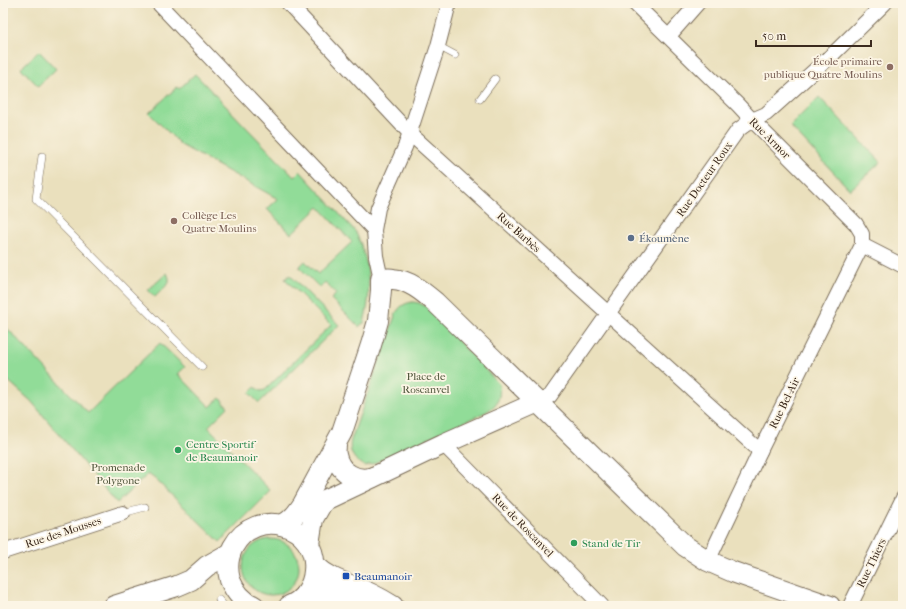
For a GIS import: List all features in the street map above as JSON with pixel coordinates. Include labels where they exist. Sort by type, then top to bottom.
[{"type":"street","points":[[158,3],[374,230]]},
{"type":"street","name":"Rue Barbès","points":[[288,3],[410,132],[760,451]]},
{"type":"street","points":[[282,524],[289,521],[303,504],[336,445],[342,432],[371,345],[378,321],[381,290],[374,230],[378,208],[405,147],[438,46],[449,3]]},
{"type":"street","name":"Rue Armor","points":[[634,3],[856,224],[862,234],[862,245]]},
{"type":"street","points":[[668,36],[698,3]]},
{"type":"street","name":"Rue Docteur Roux","points":[[538,402],[550,396],[738,130],[772,109],[834,53],[885,3]]},
{"type":"street","points":[[862,245],[903,266]]},
{"type":"street","name":"Rue Bel-Air","points":[[708,561],[760,451],[862,245]]},
{"type":"street","points":[[380,279],[395,279],[407,283],[419,289],[435,302],[685,546],[708,561],[733,572],[830,606]]},
{"type":"street","points":[[309,544],[313,519],[325,500],[443,444],[538,402]]},
{"type":"street","name":"Rue de Roscanvel","points":[[443,444],[602,606]]},
{"type":"street","points":[[336,445],[338,464],[344,471],[361,479],[379,475]]},
{"type":"street","name":"Rue Thiers","points":[[850,606],[903,498]]},
{"type":"street","name":"Rue des Mousses","points":[[3,552],[123,513]]},
{"type":"street","points":[[254,606],[249,604],[240,596],[233,587],[229,576],[228,564],[230,553],[236,541],[245,532],[256,526],[269,523],[282,524],[302,536],[309,544],[313,554],[315,565],[311,586],[295,603]]},
{"type":"street","points":[[114,606],[177,586],[191,580],[207,566],[230,553]]},
{"type":"street","points":[[315,565],[331,577],[378,597],[393,606]]},
{"type":"street","points":[[191,580],[210,580],[233,587]]},
{"type":"street","points":[[295,603],[327,592],[341,593],[374,606]]},
{"type":"lane","points":[[438,46],[455,56]]},
{"type":"lane","points":[[480,99],[495,79]]},
{"type":"lane","points":[[42,156],[36,199],[202,367]]},
{"type":"lane","points":[[123,513],[145,506]]},
{"type":"green space","points":[[39,51],[56,69],[38,86],[21,68]]},
{"type":"green space","points":[[195,74],[294,177],[300,171],[355,231],[366,261],[369,282],[365,321],[359,327],[331,299],[336,294],[325,282],[320,288],[299,267],[305,261],[318,274],[352,242],[319,207],[291,234],[267,209],[278,199],[181,145],[149,113],[177,87],[179,89]]},
{"type":"green space","points":[[819,97],[881,162],[850,190],[790,126]]},
{"type":"green space","points":[[167,273],[169,283],[155,297],[148,290]]},
{"type":"green space","points":[[290,275],[339,325],[259,403],[249,393],[255,387],[260,391],[265,390],[331,325],[285,279]]},
{"type":"green space","name":"Place de Roscanvel","points":[[413,302],[425,306],[499,384],[500,393],[498,401],[486,412],[372,464],[364,466],[357,461],[351,452],[351,440],[396,313],[403,305]]},
{"type":"green space","name":"Centre Sportif de Beaumanoir","points":[[3,324],[88,413],[160,343],[185,367],[178,374],[210,407],[220,398],[228,407],[208,427],[271,491],[220,542],[148,474],[117,503],[31,401],[3,376]]},
{"type":"green space","points":[[271,539],[282,541],[291,547],[297,556],[299,567],[297,578],[291,587],[282,593],[271,595],[260,593],[251,587],[245,578],[243,567],[245,556],[251,547],[260,541]]},
{"type":"place","name":"École primaire publique Quatre Moulins","points":[[890,67]]},
{"type":"place","name":"Collège Les Quatre Moulins","points":[[174,221]]},
{"type":"place","name":"Ékoumène","points":[[631,238]]},
{"type":"place","name":"Centre Sportif de Beaumanoir","points":[[178,450]]},
{"type":"place","name":"Stand de Tir","points":[[574,543]]},
{"type":"place","name":"Beaumanoir","points":[[346,576]]},
{"type":"park label","name":"Promenade Polygone","points":[[118,473]]}]
